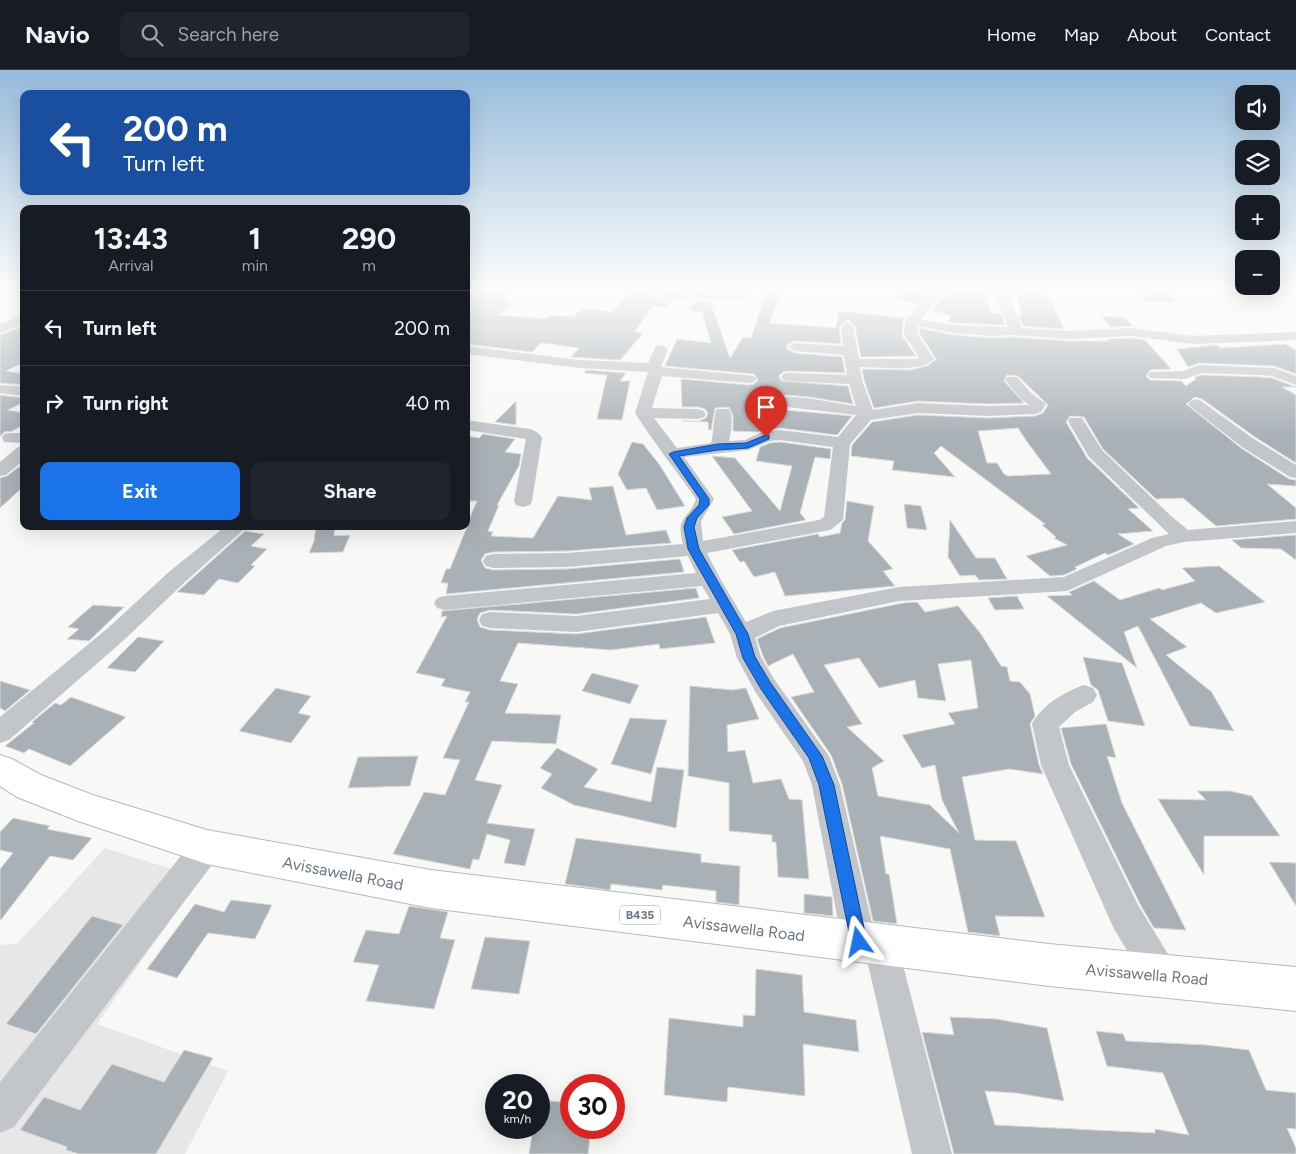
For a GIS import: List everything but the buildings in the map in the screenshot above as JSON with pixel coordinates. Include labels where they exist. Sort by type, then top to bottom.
[{"type":"main road","name":"Avissawella Road","points":[[0,769],[29,786],[91,810],[207,847],[430,889],[870,944],[1296,989]]},
{"type":"street","points":[[849,338],[853,364],[866,416]]},
{"type":"street","points":[[788,376],[853,364],[918,363],[927,359],[912,338]]},
{"type":"street","points":[[1174,338],[1193,340],[1255,338]]},
{"type":"street","points":[[795,347],[853,364]]},
{"type":"street","points":[[661,349],[643,414],[705,499],[704,505],[692,518],[689,527],[694,549],[742,634],[749,658],[765,686],[818,763],[826,785],[870,944],[932,1154]]},
{"type":"street","points":[[470,350],[580,364],[749,379]]},
{"type":"street","points":[[1155,375],[1185,375],[1199,369],[1260,371],[1274,372],[1296,381]]},
{"type":"street","points":[[493,561],[567,560],[694,549],[825,525],[832,520],[842,442],[866,416],[918,408],[988,411],[1034,409],[1038,404],[1026,396],[1012,380]]},
{"type":"street","points":[[0,389],[20,392]]},
{"type":"street","points":[[0,402],[20,393]]},
{"type":"street","points":[[768,403],[787,402],[861,411],[866,416]]},
{"type":"street","points":[[787,402],[793,436]]},
{"type":"street","points":[[1196,404],[1248,443],[1296,473]]},
{"type":"street","points":[[718,447],[723,428],[723,412]]},
{"type":"street","points":[[643,414],[698,414]]},
{"type":"street","points":[[1076,421],[1095,453],[1163,519],[1184,536]]},
{"type":"street","points":[[470,426],[530,434],[534,438],[522,501]]},
{"type":"street","points":[[673,454],[718,447],[748,445],[766,437],[793,436],[842,442]]},
{"type":"street","points":[[0,471],[20,454]]},
{"type":"street","points":[[742,634],[773,619],[899,594],[1067,584],[1159,542],[1184,536],[1296,527]]},
{"type":"street","points":[[0,732],[116,634],[178,576],[233,530]]},
{"type":"street","points":[[445,603],[710,578]]},
{"type":"street","points":[[490,620],[576,624],[724,605]]},
{"type":"street","points":[[1084,695],[1066,705],[1045,724],[1055,765],[1126,917],[1162,976]]},
{"type":"street","points":[[0,1113],[207,847]]},
{"type":"shaded area","points":[[105,848],[200,878],[97,1024],[228,1071],[185,1154],[0,1154],[0,945],[18,943]]},
{"type":"route","points":[[766,437],[755,444],[718,447],[673,454],[690,481],[705,499],[704,505],[692,518],[689,527],[694,549],[742,634],[749,658],[765,686],[815,756],[821,770],[826,785],[859,942]]}]
